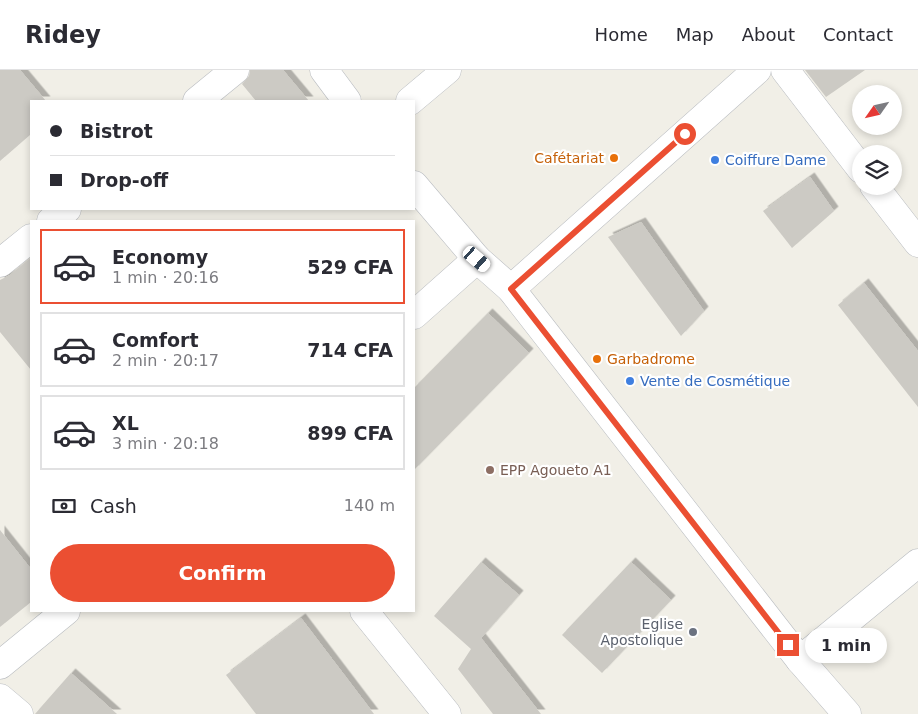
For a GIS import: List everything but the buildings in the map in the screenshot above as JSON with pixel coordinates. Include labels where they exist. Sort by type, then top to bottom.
[{"type":"street","points":[[198,100],[235,70]]},
{"type":"street","points":[[324,70],[346,100]]},
{"type":"street","points":[[411,100],[447,70]]},
{"type":"street","points":[[511,289],[757,70]]},
{"type":"street","points":[[785,70],[852,157]]},
{"type":"street","points":[[415,186],[477,259],[511,289],[800,660],[847,714]]},
{"type":"street","points":[[881,195],[918,243]]},
{"type":"street","points":[[53,220],[66,210]]},
{"type":"street","points":[[0,263],[30,239]]},
{"type":"street","points":[[415,314],[477,259]]},
{"type":"street","points":[[800,660],[918,563]]},
{"type":"street","points":[[0,665],[65,612]]},
{"type":"street","points":[[365,612],[447,714]]},
{"type":"street","points":[[0,698],[19,714]]},
{"type":"place","name":"Cafétariat","points":[[614,158]]},
{"type":"place","name":"Coiffure Dame","points":[[715,160]]},
{"type":"place","name":"Garbadrome","points":[[597,359]]},
{"type":"place","name":"Vente de Cosmétique","points":[[630,381]]},
{"type":"place","name":"EPP Agoueto A1","points":[[490,470]]},
{"type":"place","name":"Eglise Apostolique","points":[[693,632]]},
{"type":"route","points":[[685,134],[511,289],[788,645]]}]
